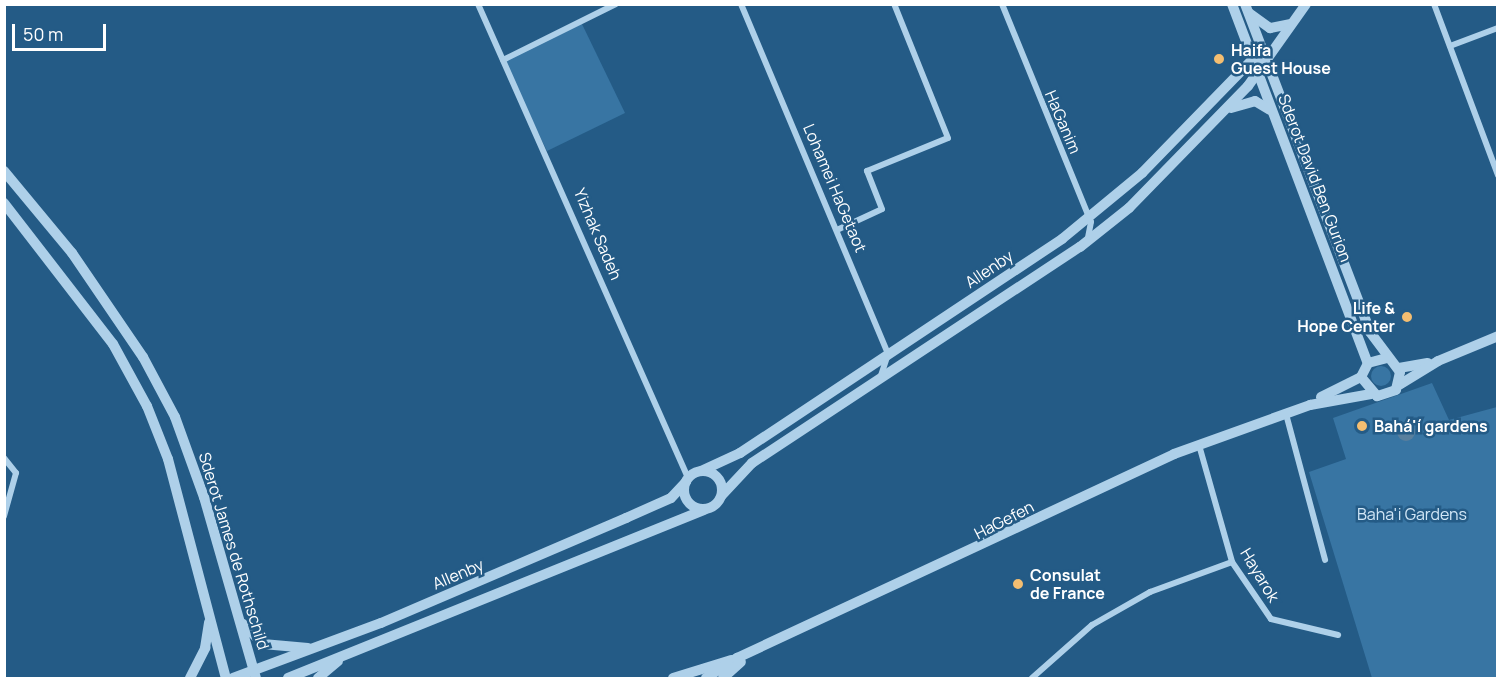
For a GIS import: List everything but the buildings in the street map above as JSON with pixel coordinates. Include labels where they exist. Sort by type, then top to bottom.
[{"type":"street","name":"Yizhak Sadeh","points":[[478,4],[687,480]]},
{"type":"street","points":[[503,60],[616,4]]},
{"type":"street","name":"Lohamei HaGetaot","points":[[741,4],[839,229],[888,354]]},
{"type":"street","points":[[839,229],[882,209],[867,171],[948,138],[894,4]]},
{"type":"street","name":"HaGanim","points":[[1002,4],[1089,218]]},
{"type":"street","name":"Sderot David Ben Gurion","points":[[1232,4],[1270,110],[1368,363]]},
{"type":"street","name":"Allenby","points":[[288,678],[704,510],[722,495],[752,463],[1080,247],[1135,202],[1225,111],[1258,74],[1265,57],[1306,4]]},
{"type":"street","points":[[1434,4],[1497,175]]},
{"type":"street","points":[[1247,8],[1270,28],[1290,24]]},
{"type":"street","name":"Sderot David Ben Gurion","points":[[1247,8],[1370,332],[1387,358]]},
{"type":"street","points":[[1450,46],[1497,28]]},
{"type":"street","points":[[1252,60],[1265,57]]},
{"type":"street","name":"Allenby","points":[[233,678],[255,675],[671,498],[687,480],[740,453],[1089,218],[1142,173],[1252,60]]},
{"type":"street","points":[[1225,111],[1250,101],[1270,110]]},
{"type":"street","name":"Sderot James de Rothschild","points":[[4,171],[72,254],[143,357],[175,417],[255,675]]},
{"type":"street","points":[[4,203],[113,344],[147,406],[168,459],[226,678]]},
{"type":"street","points":[[1080,247],[1091,230],[1089,218]]},
{"type":"street","points":[[1438,361],[1399,368],[1387,358],[1368,363],[1361,377],[1371,394],[1390,394],[1399,385],[1438,361],[1497,336]]},
{"type":"street","points":[[875,382],[888,354]]},
{"type":"street","points":[[1399,368],[1399,385]]},
{"type":"street","name":"HaGefen","points":[[1286,414],[1361,377]]},
{"type":"street","name":"HaGefen","points":[[674,678],[689,675],[758,649],[1199,444],[1286,414],[1371,394]]},
{"type":"street","points":[[1286,414],[1325,560]]},
{"type":"street","name":"Hayarok","points":[[1199,444],[1232,562],[1270,619],[1338,635]]},
{"type":"street","points":[[4,458],[16,473],[4,516]]},
{"type":"street","points":[[701,471],[717,477],[722,495]]},
{"type":"street","points":[[687,480],[687,502],[704,510]]},
{"type":"street","points":[[1032,678],[1092,625],[1150,592],[1232,562]]},
{"type":"street","points":[[190,678],[205,648],[210,615]]},
{"type":"street","points":[[238,618],[263,644],[292,649],[329,644]]},
{"type":"street","points":[[723,678],[758,649]]},
{"type":"street","points":[[318,678],[346,654]]},
{"type":"street","name":"HaGefen","points":[[706,678],[737,658]]},
{"type":"green space","points":[[581,22],[625,113],[547,151],[503,60]]},
{"type":"green space","points":[[1377,366],[1385,366],[1391,372],[1391,380],[1385,386],[1377,386],[1371,380],[1371,372]]},
{"type":"green space","name":"Baha'i Gardens","points":[[1432,383],[1449,420],[1497,407],[1497,678],[1372,678],[1309,472],[1346,459],[1333,418]]},
{"type":"shaded area","points":[[1406,423],[1412,426],[1415,432],[1412,438],[1406,441],[1400,438],[1397,432],[1400,426]]},
{"type":"place","name":"Haifa Guest House","points":[[1219,59]]},
{"type":"place","name":"Life & Hope Center","points":[[1407,317]]},
{"type":"place","name":"Bahá'í gardens","points":[[1362,426]]},
{"type":"place","name":"Consulat de France","points":[[1018,584]]}]
